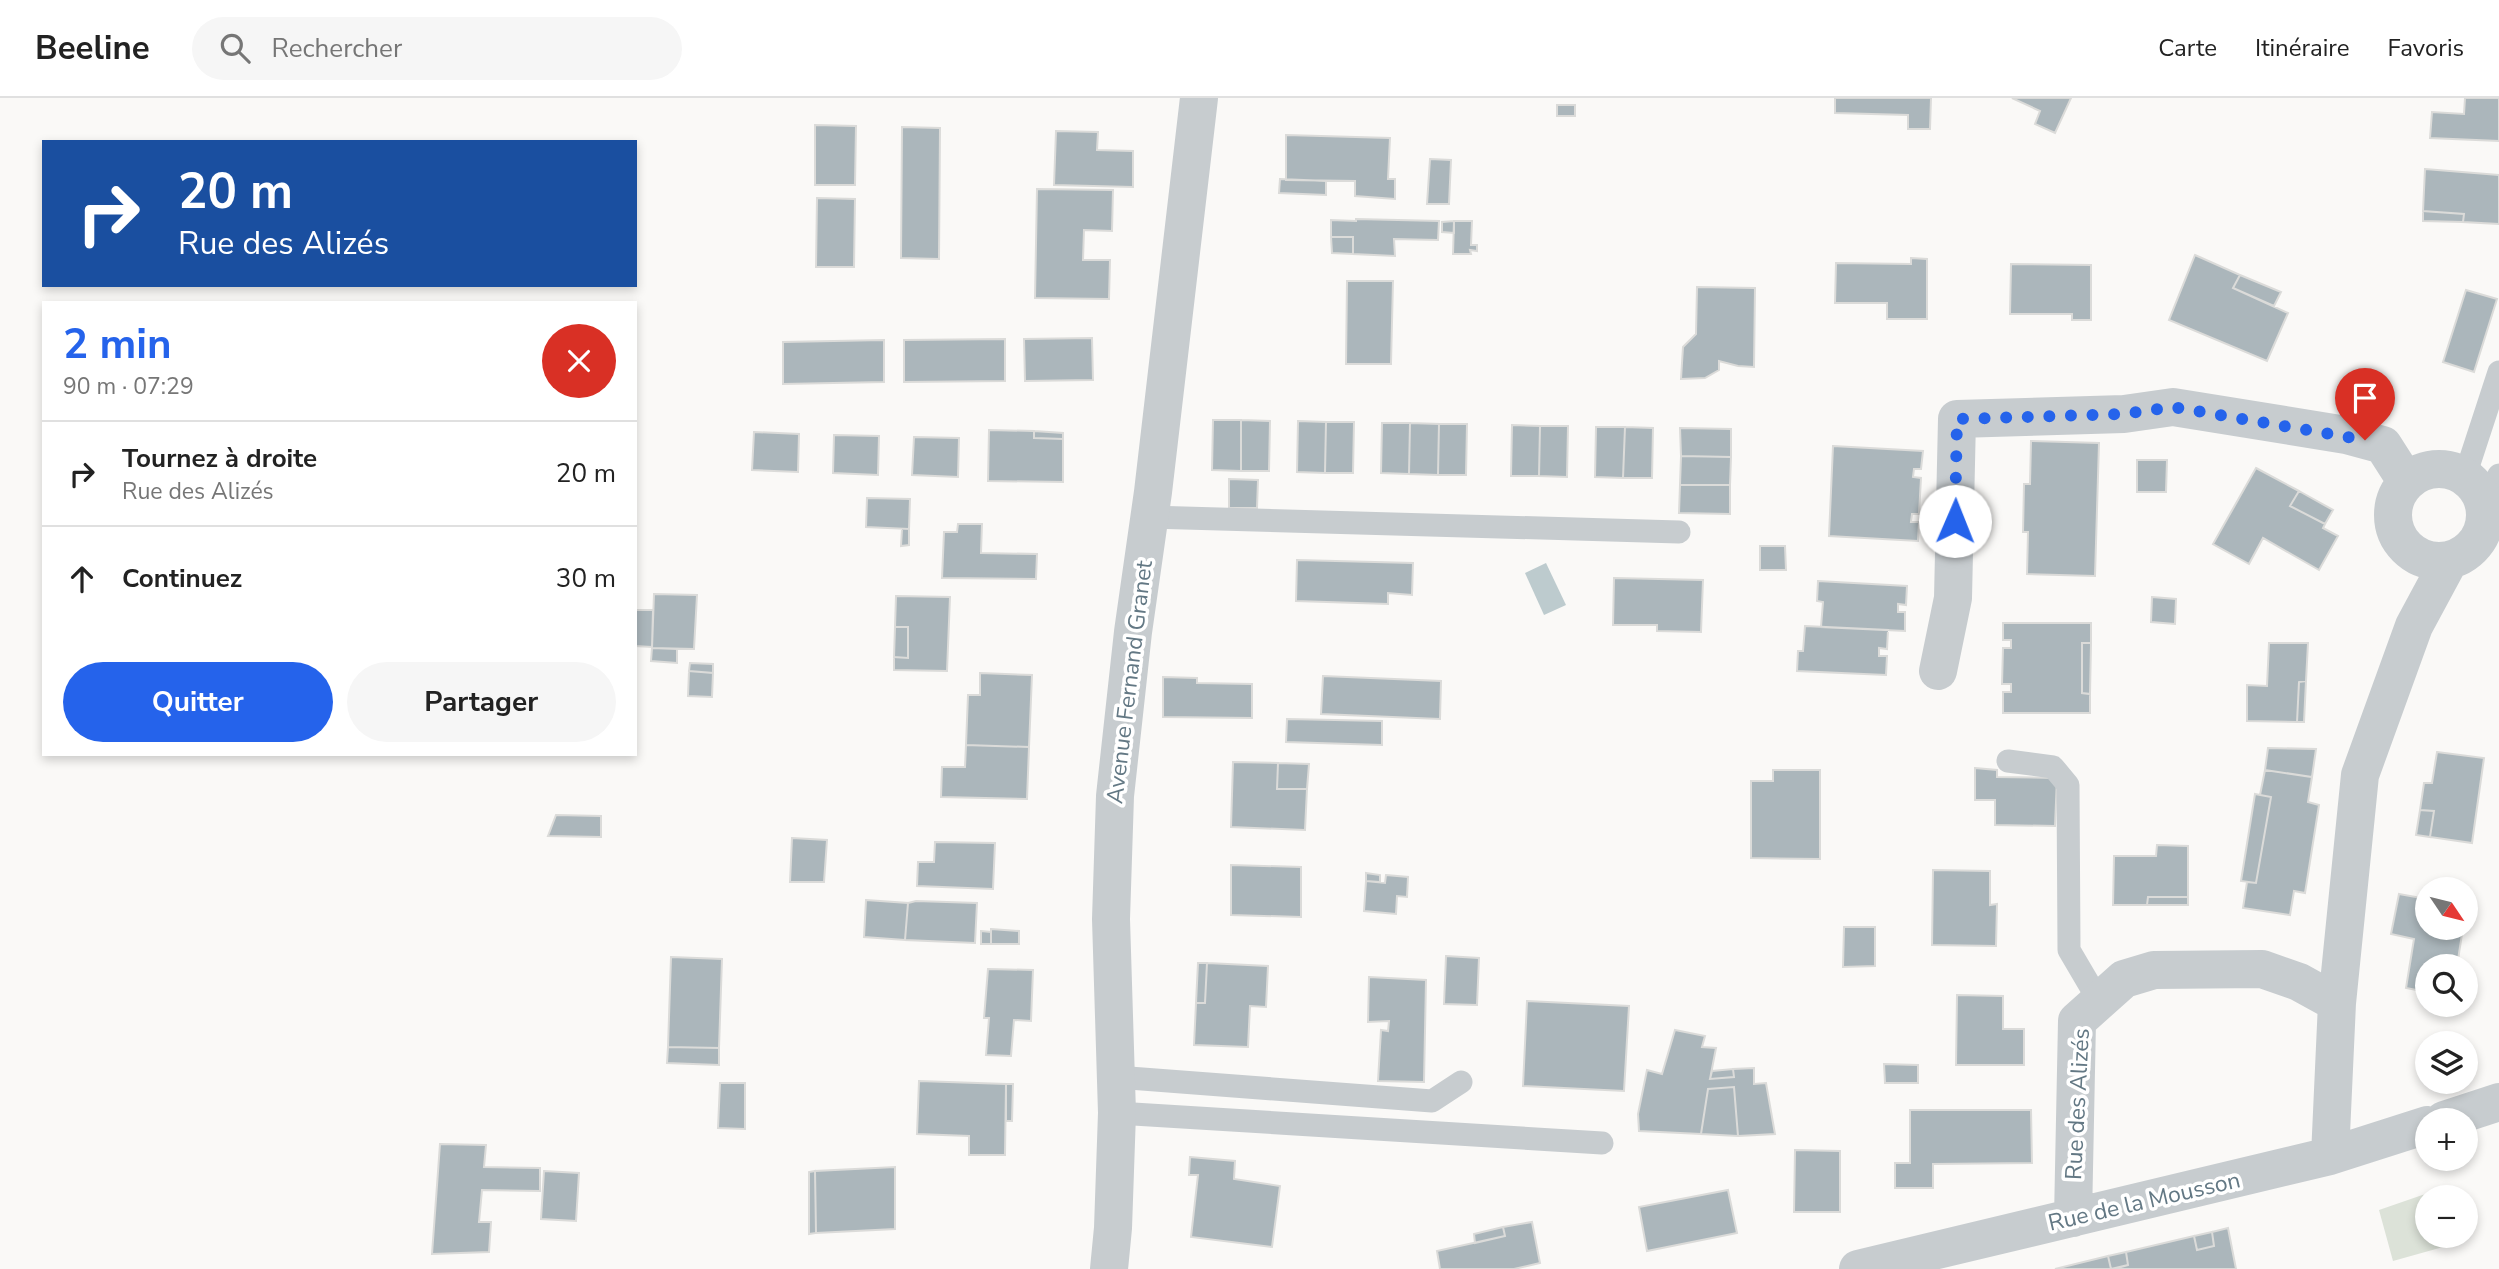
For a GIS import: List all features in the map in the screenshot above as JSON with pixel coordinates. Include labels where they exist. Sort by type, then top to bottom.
[{"type":"street","name":"Avenue Fernand Granet","points":[[1109,1269],[1113,1228],[1116,1095],[1111,919],[1115,796],[1199,98]]},
{"type":"street","points":[[1938,671],[1954,598],[1957,419],[2124,414],[2173,407],[2346,435],[2383,445],[2406,481]]},
{"type":"street","points":[[2435,468],[2451,469],[2482,484],[2486,516],[2483,532],[2469,550],[2449,561],[2434,562],[2407,549],[2398,537],[2392,508],[2397,493],[2406,481],[2420,472],[2435,468]]},
{"type":"street","points":[[2330,1156],[2337,1003],[2360,775],[2414,626],[2449,561]]},
{"type":"street","name":"Rue des Alizés","points":[[2073,1218],[2077,1021],[2124,979],[2154,970],[2262,970],[2299,982],[2337,1003]]},
{"type":"street","points":[[2478,1109],[2499,1102]]},
{"type":"street","name":"Rue de la Mousson","points":[[1858,1269],[2330,1156],[2415,1129]]},
{"type":"lane","points":[[2482,484],[2499,372]]},
{"type":"lane","points":[[1149,517],[1679,532]]},
{"type":"lane","points":[[2008,761],[2053,767],[2068,785],[2069,950],[2099,1001]]},
{"type":"lane","points":[[1116,1095],[1432,1101],[1461,1082]]},
{"type":"lane","points":[[1116,1095],[1602,1143]]},
{"type":"shaded area","points":[[1546,563],[1566,605],[1544,615],[1525,573]]},
{"type":"shaded area","points":[[2415,1198],[2415,1248],[2439,1248],[2393,1261],[2379,1210]]},
{"type":"building","points":[[1835,98],[1931,98],[1930,129],[1908,129],[1908,115],[1835,113]]},
{"type":"building","points":[[2012,98],[2071,98],[2055,133],[2035,124],[2040,111]]},
{"type":"building","points":[[2465,98],[2499,98],[2499,141],[2430,138],[2432,112],[2464,114]]},
{"type":"building","points":[[1557,105],[1575,105],[1575,116],[1557,116]]},
{"type":"building","points":[[815,125],[856,126],[855,185],[815,185]]},
{"type":"building","points":[[902,127],[940,128],[939,259],[901,258]]},
{"type":"building","points":[[1056,131],[1098,132],[1097,150],[1133,151],[1133,187],[1054,185]]},
{"type":"building","points":[[1286,135],[1390,138],[1388,179],[1395,179],[1395,199],[1355,196],[1355,181],[1286,180]]},
{"type":"building","points":[[1430,159],[1451,160],[1449,204],[1427,204]]},
{"type":"building","points":[[2425,169],[2499,175],[2499,224],[2463,222],[2464,214],[2423,211]]},
{"type":"building","points":[[1280,179],[1326,181],[1326,195],[1279,193]]},
{"type":"building","points":[[1037,189],[1113,190],[1112,231],[1084,230],[1083,260],[1110,260],[1109,299],[1035,298]]},
{"type":"building","points":[[817,198],[855,199],[854,267],[816,267]]},
{"type":"building","points":[[2423,211],[2464,214],[2463,222],[2423,221]]},
{"type":"building","points":[[1331,220],[1439,221],[1438,240],[1394,239],[1395,256],[1353,254],[1353,237],[1331,237]]},
{"type":"building","points":[[1454,221],[1454,233],[1442,232],[1442,222]]},
{"type":"building","points":[[1454,221],[1472,221],[1471,245],[1477,245],[1477,251],[1470,250],[1471,254],[1453,254]]},
{"type":"building","points":[[1331,237],[1353,237],[1353,254],[1332,253]]},
{"type":"building","points":[[2195,255],[2240,275],[2233,288],[2288,313],[2267,361],[2169,320]]},
{"type":"building","points":[[1911,258],[1927,259],[1927,319],[1887,319],[1887,303],[1835,303],[1836,263],[1911,264]]},
{"type":"building","points":[[2011,264],[2091,265],[2091,320],[2072,320],[2072,314],[2010,314]]},
{"type":"building","points":[[2240,275],[2281,292],[2274,306],[2233,288]]},
{"type":"building","points":[[1347,281],[1393,281],[1391,364],[1346,364]]},
{"type":"building","points":[[1697,287],[1755,288],[1754,367],[1719,361],[1719,370],[1705,378],[1681,379],[1683,347],[1696,334]]},
{"type":"building","points":[[2466,290],[2497,299],[2474,372],[2443,362]]},
{"type":"building","points":[[1092,338],[1093,380],[1025,381],[1024,339]]},
{"type":"building","points":[[1005,339],[1005,381],[904,382],[904,340]]},
{"type":"building","points":[[884,340],[884,382],[783,384],[783,342]]},
{"type":"building","points":[[1213,420],[1241,420],[1241,471],[1212,470]]},
{"type":"building","points":[[1241,420],[1270,421],[1269,471],[1241,471]]},
{"type":"building","points":[[1298,421],[1326,422],[1325,473],[1297,472]]},
{"type":"building","points":[[1326,422],[1354,422],[1353,473],[1325,473]]},
{"type":"building","points":[[1382,423],[1410,423],[1409,474],[1381,473]]},
{"type":"building","points":[[1410,423],[1439,424],[1438,475],[1409,474]]},
{"type":"building","points":[[1439,424],[1467,424],[1466,475],[1438,475]]},
{"type":"building","points":[[1512,425],[1540,426],[1539,476],[1511,476]]},
{"type":"building","points":[[1540,426],[1568,426],[1567,477],[1539,476]]},
{"type":"building","points":[[1596,427],[1625,427],[1623,478],[1595,477]]},
{"type":"building","points":[[1625,427],[1653,428],[1652,478],[1623,478]]},
{"type":"building","points":[[1680,428],[1731,429],[1731,457],[1681,456]]},
{"type":"building","points":[[989,430],[1034,431],[1034,438],[1063,439],[1063,482],[988,481]]},
{"type":"building","points":[[1034,431],[1063,433],[1063,439],[1034,438]]},
{"type":"building","points":[[754,432],[799,434],[798,472],[752,470]]},
{"type":"building","points":[[834,435],[879,436],[878,475],[833,473]]},
{"type":"building","points":[[914,437],[959,438],[958,477],[912,475]]},
{"type":"building","points":[[2031,441],[2099,443],[2095,576],[2027,574],[2028,532],[2023,532],[2024,484],[2030,484]]},
{"type":"building","points":[[1833,446],[1923,451],[1921,469],[1914,469],[1913,477],[1921,478],[1919,514],[1912,514],[1911,522],[1919,522],[1918,541],[1829,536]]},
{"type":"building","points":[[1681,456],[1731,457],[1730,485],[1680,485]]},
{"type":"building","points":[[2137,460],[2167,460],[2166,492],[2137,492]]},
{"type":"building","points":[[2256,468],[2299,491],[2290,506],[2325,524],[2323,528],[2338,536],[2319,570],[2263,538],[2249,564],[2213,544]]},
{"type":"building","points":[[1229,479],[1258,480],[1257,508],[1229,508]]},
{"type":"building","points":[[1680,485],[1730,485],[1730,514],[1679,513]]},
{"type":"building","points":[[2299,491],[2333,510],[2325,524],[2290,506]]},
{"type":"building","points":[[867,498],[910,499],[909,529],[866,527]]},
{"type":"building","points":[[958,524],[982,524],[981,553],[1037,554],[1036,579],[942,578],[944,532],[957,532]]},
{"type":"building","points":[[902,529],[909,529],[909,545],[901,546]]},
{"type":"building","points":[[1760,546],[1785,546],[1786,570],[1760,570]]},
{"type":"building","points":[[1297,560],[1413,563],[1412,595],[1388,593],[1388,604],[1296,601]]},
{"type":"building","points":[[1614,578],[1703,580],[1701,632],[1657,631],[1657,625],[1613,625]]},
{"type":"building","points":[[1818,581],[1907,586],[1906,605],[1898,604],[1898,612],[1905,612],[1905,631],[1821,627],[1823,602],[1817,601]]},
{"type":"building","points":[[654,594],[697,595],[694,649],[652,648]]},
{"type":"building","points":[[896,596],[950,597],[947,671],[894,670],[894,657],[908,658],[908,627],[895,627]]},
{"type":"building","points":[[2152,597],[2176,599],[2175,624],[2151,622]]},
{"type":"building","points":[[637,610],[653,610],[652,647],[637,646]]},
{"type":"building","points":[[2003,623],[2091,623],[2091,643],[2082,643],[2082,693],[2090,694],[2090,713],[2003,713],[2003,692],[2011,692],[2011,684],[2002,684],[2003,648],[2011,648],[2011,640],[2003,640]]},
{"type":"building","points":[[1805,626],[1888,630],[1887,649],[1879,648],[1879,656],[1887,656],[1886,675],[1797,671],[1798,651],[1803,651]]},
{"type":"building","points":[[895,627],[908,627],[908,658],[894,657]]},
{"type":"building","points":[[2082,643],[2091,643],[2090,694],[2082,693]]},
{"type":"building","points":[[2269,643],[2308,643],[2306,681],[2299,682],[2297,722],[2247,721],[2247,685],[2267,686]]},
{"type":"building","points":[[652,648],[677,649],[677,663],[651,661]]},
{"type":"building","points":[[690,663],[713,664],[713,673],[689,671]]},
{"type":"building","points":[[689,671],[713,673],[712,697],[688,696]]},
{"type":"building","points":[[980,673],[1032,675],[1029,747],[966,745],[968,695],[980,695]]},
{"type":"building","points":[[1323,676],[1441,681],[1440,719],[1321,714]]},
{"type":"building","points":[[1163,677],[1197,678],[1197,683],[1252,684],[1252,718],[1163,717]]},
{"type":"building","points":[[2306,681],[2304,722],[2297,722],[2299,682]]},
{"type":"building","points":[[1287,719],[1382,721],[1382,745],[1286,742]]},
{"type":"building","points":[[966,745],[1029,747],[1027,799],[941,797],[942,767],[965,767]]},
{"type":"building","points":[[2268,748],[2316,749],[2312,777],[2265,770]]},
{"type":"building","points":[[2437,752],[2484,758],[2472,843],[2430,837],[2434,811],[2420,810],[2424,783],[2432,783]]},
{"type":"building","points":[[1233,762],[1278,763],[1277,789],[1307,789],[1305,830],[1231,827]]},
{"type":"building","points":[[1278,763],[1309,764],[1307,789],[1277,789]]},
{"type":"building","points":[[1975,768],[1997,770],[1997,777],[2057,778],[2055,826],[1995,825],[1995,800],[1975,800]]},
{"type":"building","points":[[1773,770],[1820,770],[1820,859],[1751,858],[1751,781],[1773,781]]},
{"type":"building","points":[[2265,770],[2312,777],[2308,802],[2319,805],[2305,893],[2294,891],[2290,915],[2243,908],[2247,882],[2256,883],[2271,797],[2260,795]]},
{"type":"building","points":[[2255,794],[2271,797],[2256,883],[2241,881]]},
{"type":"building","points":[[2420,810],[2434,811],[2430,837],[2416,835]]},
{"type":"building","points":[[556,815],[601,816],[601,837],[548,836]]},
{"type":"building","points":[[792,838],[827,840],[824,882],[790,882]]},
{"type":"building","points":[[935,842],[995,843],[993,889],[917,886],[918,862],[934,862]]},
{"type":"building","points":[[2157,845],[2188,846],[2188,897],[2148,897],[2147,905],[2113,905],[2114,856],[2156,856]]},
{"type":"building","points":[[1231,865],[1301,867],[1301,917],[1231,915]]},
{"type":"building","points":[[1933,870],[1990,871],[1990,905],[1997,904],[1996,946],[1932,945]]},
{"type":"building","points":[[1366,873],[1380,875],[1380,882],[1366,881]]},
{"type":"building","points":[[1386,875],[1408,877],[1407,897],[1397,896],[1396,914],[1364,911],[1366,881],[1385,883]]},
{"type":"building","points":[[2399,894],[2415,897],[2415,940],[2461,940],[2459,954],[2415,954],[2415,990],[2406,988],[2414,939],[2391,934]]},
{"type":"building","points":[[2148,897],[2188,897],[2188,905],[2147,905]]},
{"type":"building","points":[[866,900],[908,903],[905,940],[864,937]]},
{"type":"building","points":[[908,903],[977,903],[975,943],[905,940]]},
{"type":"building","points":[[1844,927],[1875,927],[1875,966],[1843,967]]},
{"type":"building","points":[[991,929],[1019,931],[1019,944],[991,944]]},
{"type":"building","points":[[981,931],[991,932],[991,944],[981,944]]},
{"type":"building","points":[[1446,956],[1479,958],[1477,1005],[1444,1004]]},
{"type":"building","points":[[671,957],[722,959],[719,1048],[668,1047]]},
{"type":"building","points":[[1198,963],[1207,963],[1205,1003],[1196,1003]]},
{"type":"building","points":[[1207,963],[1268,966],[1266,1007],[1250,1006],[1248,1047],[1194,1045],[1196,1003],[1205,1003]]},
{"type":"building","points":[[988,969],[1033,970],[1031,1021],[1014,1020],[1011,1056],[986,1055],[989,1018],[984,1018]]},
{"type":"building","points":[[1369,977],[1426,980],[1424,1082],[1378,1081],[1381,1030],[1388,1031],[1389,1021],[1368,1022]]},
{"type":"building","points":[[1957,995],[2003,996],[2003,1029],[2024,1029],[2024,1065],[1956,1065]]},
{"type":"building","points":[[1527,1001],[1629,1006],[1624,1091],[1523,1086]]},
{"type":"building","points":[[1675,1030],[1705,1036],[1702,1047],[1716,1048],[1710,1079],[1734,1077],[1733,1069],[1754,1068],[1754,1084],[1766,1083],[1775,1134],[1738,1136],[1734,1087],[1708,1089],[1701,1134],[1639,1131],[1638,1114],[1647,1070],[1662,1074]]},
{"type":"building","points":[[668,1047],[719,1048],[719,1065],[667,1063]]},
{"type":"building","points":[[1884,1064],[1918,1065],[1918,1083],[1885,1083]]},
{"type":"building","points":[[1733,1069],[1734,1077],[1710,1079],[1712,1071]]},
{"type":"building","points":[[919,1081],[1006,1084],[1005,1155],[969,1155],[969,1136],[917,1134]]},
{"type":"building","points":[[720,1083],[745,1083],[745,1129],[718,1128]]},
{"type":"building","points":[[1006,1084],[1013,1084],[1012,1121],[1006,1121]]},
{"type":"building","points":[[1734,1087],[1738,1136],[1701,1134],[1708,1089]]},
{"type":"building","points":[[1910,1110],[2031,1110],[2032,1163],[1933,1164],[1933,1188],[1895,1188],[1895,1163],[1910,1163]]},
{"type":"building","points":[[440,1144],[486,1145],[484,1167],[540,1168],[540,1191],[482,1190],[479,1222],[491,1222],[489,1252],[432,1254]]},
{"type":"building","points":[[1795,1150],[1840,1151],[1840,1212],[1794,1212]]},
{"type":"building","points":[[1190,1157],[1235,1161],[1234,1179],[1280,1186],[1272,1247],[1191,1237],[1198,1175],[1189,1175]]},
{"type":"building","points":[[895,1167],[895,1229],[816,1233],[815,1171]]},
{"type":"building","points":[[544,1171],[579,1173],[576,1221],[541,1219]]},
{"type":"building","points":[[815,1171],[816,1233],[809,1234],[809,1172]]},
{"type":"building","points":[[1728,1190],[1737,1233],[1647,1251],[1639,1207]]},
{"type":"building","points":[[1532,1222],[1540,1263],[1514,1269],[1440,1269],[1437,1251],[1505,1236],[1503,1227]]},
{"type":"building","points":[[1503,1227],[1505,1236],[1475,1243],[1474,1234]]},
{"type":"building","points":[[2228,1228],[2236,1269],[2114,1269],[2128,1265],[2126,1252],[2194,1236],[2197,1250],[2214,1246],[2212,1232]]},
{"type":"building","points":[[2212,1232],[2214,1246],[2197,1250],[2194,1236]]},
{"type":"building","points":[[2126,1252],[2128,1265],[2111,1269],[2108,1256]]},
{"type":"building","points":[[2108,1256],[2111,1269],[2055,1269]]},
{"type":"route","points":[[1955,521],[1957,419],[2124,414],[2173,407],[2365,440]]}]
